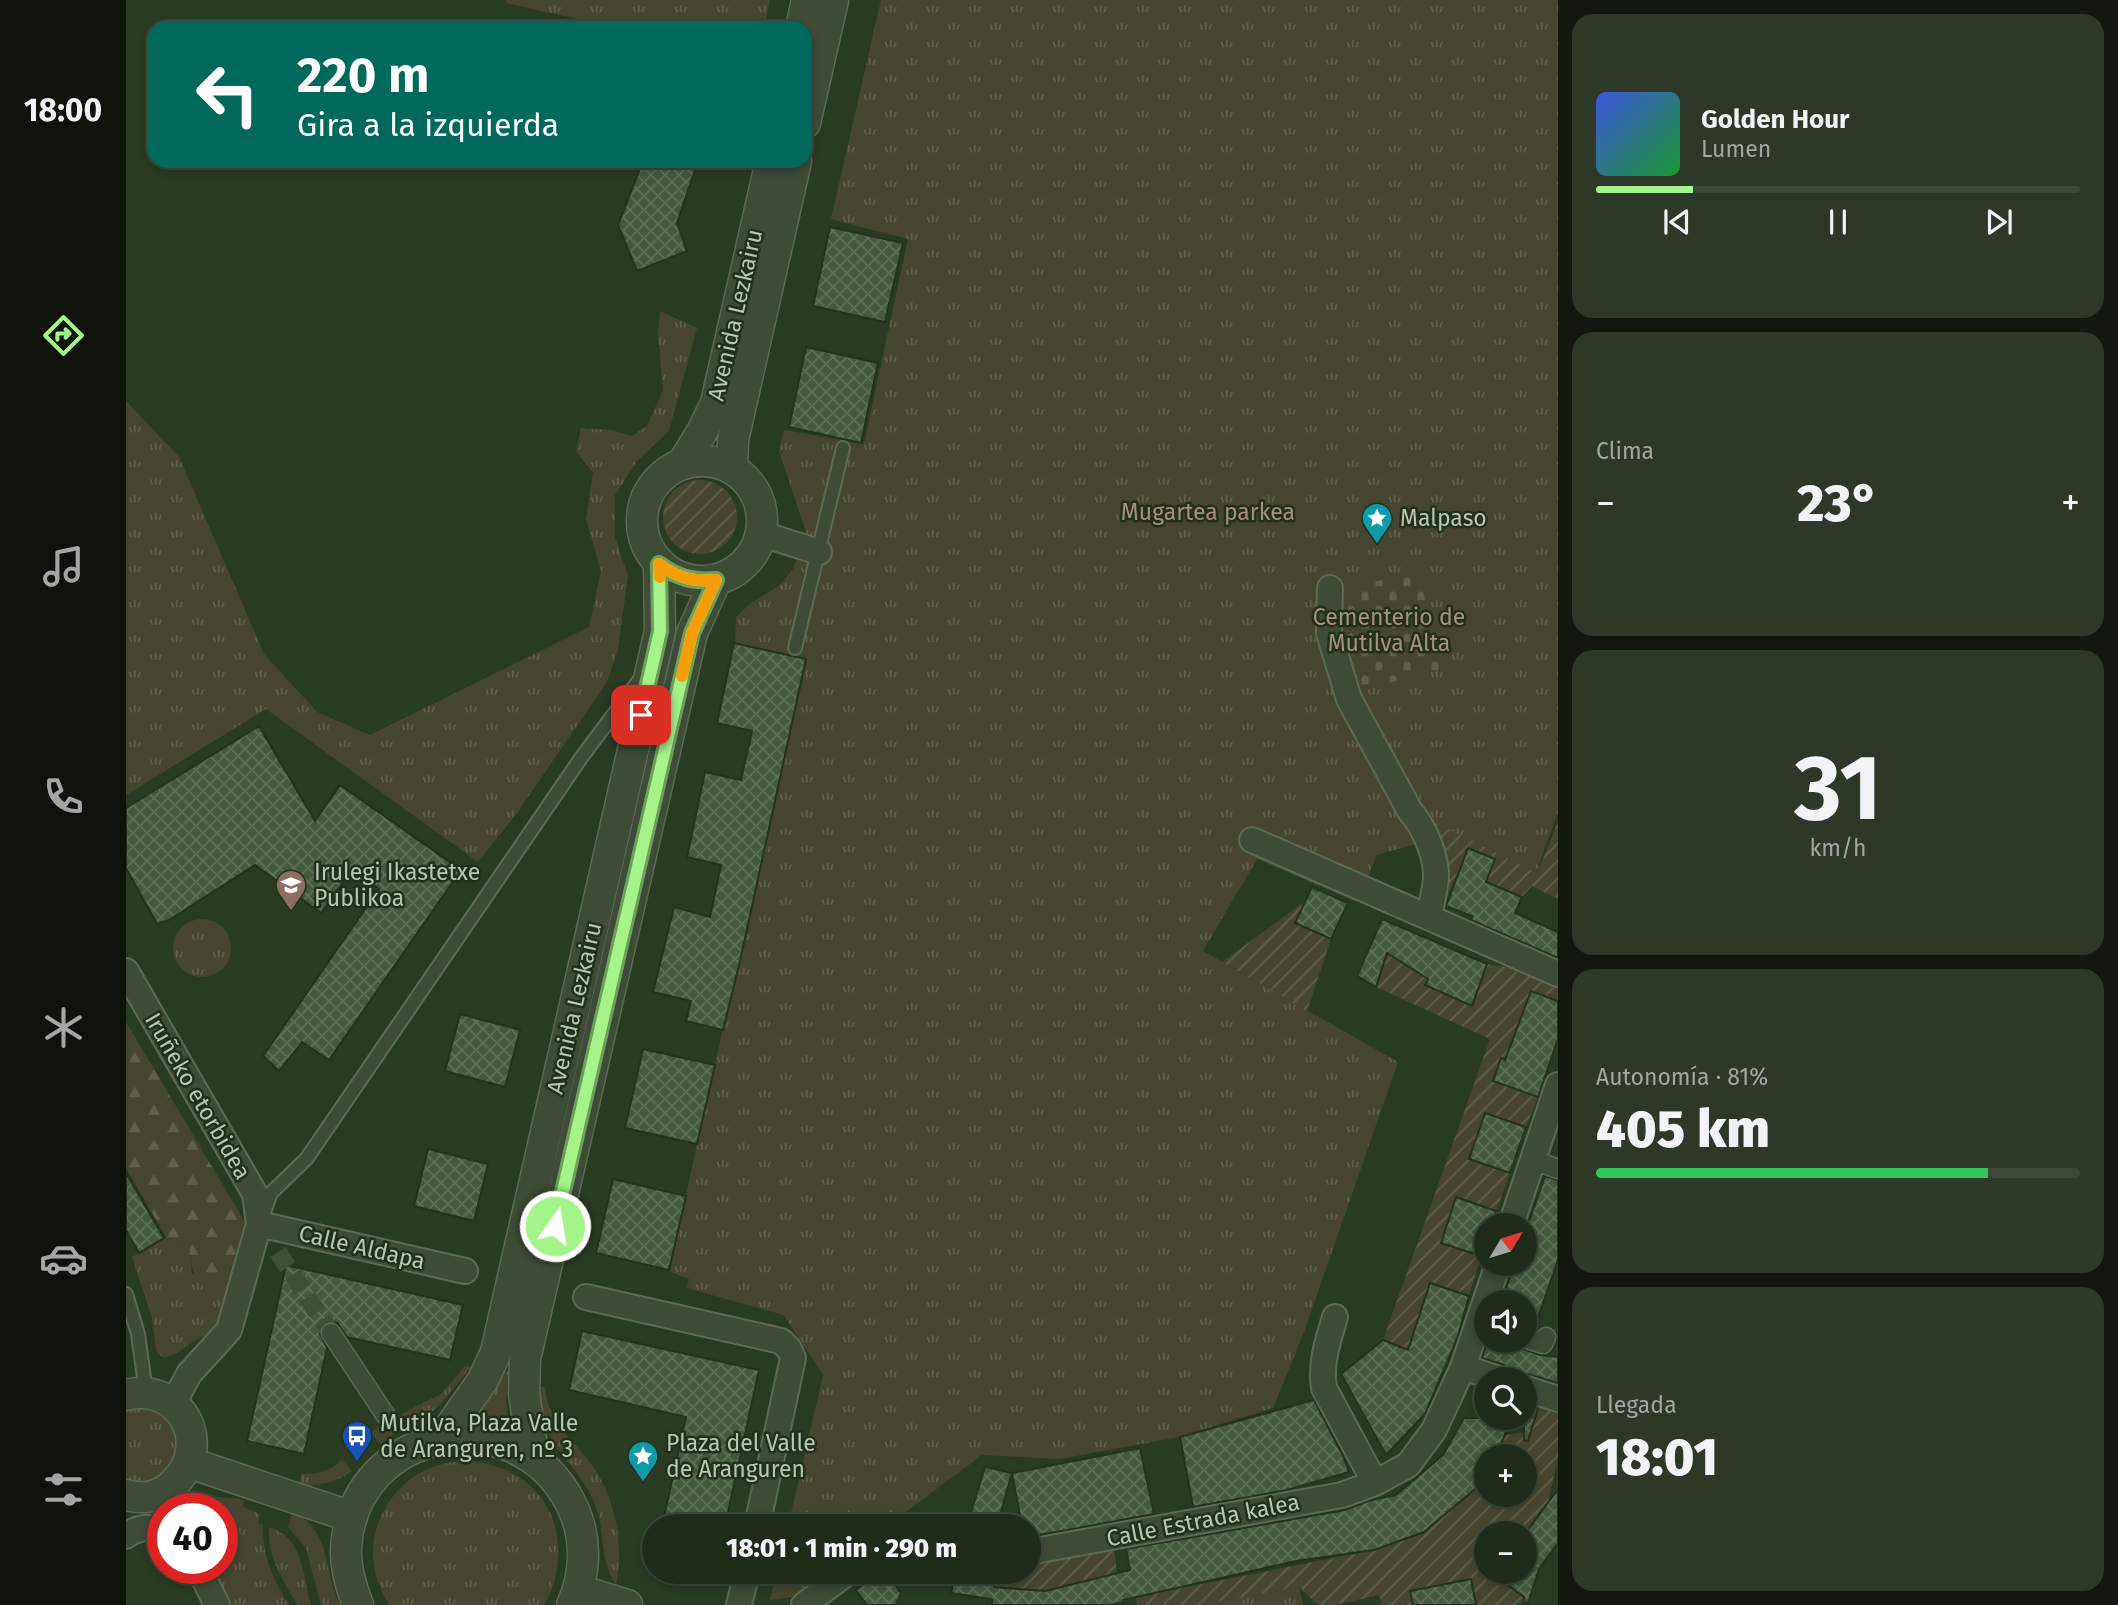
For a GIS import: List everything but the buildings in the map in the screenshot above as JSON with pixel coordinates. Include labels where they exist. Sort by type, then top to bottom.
[{"type":"street","points":[[802,21],[807,0]]},
{"type":"street","points":[[812,92],[833,0]]},
{"type":"street","name":"Avenida Lezkairu","points":[[683,463],[716,403],[769,168]]},
{"type":"street","name":"Avenida Lezkairu","points":[[732,469],[733,440],[794,168]]},
{"type":"street","points":[[704,461],[732,469],[746,480],[756,495],[762,513],[762,534],[756,550],[746,563],[732,574],[716,580],[695,582],[676,576],[659,564],[648,549],[642,513],[648,495],[658,480],[683,463],[704,461]]},
{"type":"street","points":[[762,534],[819,552]]},
{"type":"street","name":"Avenida Lezkairu","points":[[443,1437],[483,1380],[496,1352],[661,626],[659,564]]},
{"type":"street","name":"Avenida Lezkairu","points":[[534,1458],[524,1394],[525,1359],[692,633],[716,580]]},
{"type":"street","points":[[1330,588],[1329,633],[1349,699],[1410,811],[1419,821],[1432,853],[1436,874],[1429,917]]},
{"type":"street","points":[[1252,840],[1558,974]]},
{"type":"street","name":"Iruñeko etorbidea","points":[[126,971],[255,1194],[259,1224]]},
{"type":"street","points":[[1515,1213],[1556,1097]]},
{"type":"street","points":[[1533,1160],[1558,1169]]},
{"type":"street","points":[[173,1404],[189,1374],[229,1330],[259,1224]]},
{"type":"street","name":"Calle Aldapa","points":[[259,1224],[465,1271]]},
{"type":"street","points":[[586,1297],[781,1341],[789,1349],[793,1357],[760,1514]]},
{"type":"street","points":[[1335,1317],[1325,1349],[1322,1376],[1334,1383],[1380,1481]]},
{"type":"street","points":[[331,1333],[386,1416]]},
{"type":"street","points":[[1537,1342],[1543,1344],[1546,1338]]},
{"type":"street","name":"Calle Estrada kalea","points":[[1041,1550],[1342,1495],[1380,1481],[1408,1465],[1434,1430],[1474,1342]]},
{"type":"street","points":[[1463,1367],[1474,1371]]},
{"type":"street","points":[[1537,1392],[1558,1399]]},
{"type":"street","points":[[136,1394],[160,1396],[173,1404],[184,1416],[191,1431],[193,1447],[190,1463],[173,1493]]},
{"type":"street","points":[[358,1605],[349,1580],[346,1548],[352,1517],[366,1488],[387,1465],[413,1447],[443,1437],[475,1436],[506,1443],[534,1458],[561,1484],[578,1517],[584,1553],[575,1597],[627,1605]]},
{"type":"street","points":[[190,1463],[352,1517]]},
{"type":"street","points":[[127,1497],[147,1497]]},
{"type":"street","points":[[126,1535],[133,1530],[147,1527]]},
{"type":"street","points":[[207,1584],[218,1605]]},
{"type":"street","points":[[740,1605],[744,1584]]},
{"type":"street","points":[[804,1605],[832,1584]]},
{"type":"lane","points":[[795,648],[843,448]]},
{"type":"lane","points":[[259,1224],[271,1193],[313,1149],[580,758],[653,662]]},
{"type":"lane","points":[[126,1294],[138,1334],[136,1394]]},
{"type":"green space","points":[[506,0],[770,0],[766,21],[587,21],[506,3]]},
{"type":"green space","name":"Mugartea parkea","points":[[881,0],[1558,0],[1558,812],[1535,876],[1447,835],[1377,855],[1357,902],[1257,859],[1203,951],[1398,1062],[1304,1332],[1273,1408],[1179,1437],[1059,1459],[982,1455],[903,1514],[791,1514],[823,1375],[784,1315],[687,1288],[689,1279],[669,1271],[805,659],[735,644],[736,617],[751,603],[780,585],[793,569],[806,532],[779,451],[784,430],[864,444],[908,239],[831,219]]},
{"type":"green space","points":[[660,311],[697,328],[669,431],[637,461],[615,495],[615,537],[628,576],[618,649],[607,682],[517,813],[478,862],[266,709],[126,795],[126,401],[179,457],[264,654],[317,712],[370,735],[589,627],[601,571],[586,519],[593,473],[576,451],[581,428],[611,430],[632,436],[647,426],[663,390],[658,333]]},
{"type":"green space","points":[[693,480],[707,480],[721,486],[731,496],[737,517],[731,538],[721,548],[707,554],[693,554],[679,548],[669,538],[663,524],[663,510],[669,496],[679,486]]},
{"type":"green space","name":"Cementerio de Mutilva Alta","points":[[1418,571],[1443,669],[1361,690],[1336,591]]},
{"type":"green space","points":[[1432,821],[1537,873],[1558,822],[1558,899],[1532,886],[1522,897],[1486,882],[1495,859],[1469,848],[1445,900]]},
{"type":"green space","points":[[1304,902],[1296,923],[1331,939],[1307,1011],[1222,962]]},
{"type":"green space","points":[[202,919],[213,921],[226,932],[231,948],[229,959],[218,972],[202,977],[191,975],[178,964],[173,948],[175,937],[186,924]]},
{"type":"green space","points":[[1387,953],[1434,963],[1426,985],[1472,1006],[1487,964],[1515,968],[1558,987],[1558,1001],[1531,991],[1514,1036],[1555,1052],[1546,1074],[1501,1058],[1493,1080],[1538,1097],[1526,1127],[1485,1113],[1469,1159],[1510,1173],[1496,1211],[1456,1198],[1441,1243],[1474,1254],[1475,1276],[1469,1296],[1430,1283],[1415,1329],[1445,1365],[1383,1340],[1490,1039],[1376,987]]},
{"type":"green space","points":[[126,1022],[249,1229],[235,1288],[213,1289],[200,1283],[193,1269],[189,1248],[166,1237],[126,1168]]},
{"type":"green space","points":[[166,1237],[189,1248],[192,1274],[235,1288],[231,1308],[208,1342],[201,1336],[179,1352],[165,1358],[156,1350],[152,1318],[132,1257]]},
{"type":"green space","points":[[465,1366],[471,1367],[439,1406],[419,1422],[398,1431],[381,1444],[370,1433],[387,1421],[441,1394]]},
{"type":"green space","points":[[502,1370],[510,1372],[506,1397],[509,1423],[472,1417],[488,1400]]},
{"type":"green space","points":[[539,1387],[545,1387],[547,1401],[556,1422],[592,1465],[607,1493],[618,1538],[616,1585],[604,1555],[596,1507],[583,1482],[551,1438]]},
{"type":"green space","points":[[1540,1401],[1558,1410],[1558,1457],[1548,1503],[1534,1521],[1474,1521],[1474,1584],[1507,1584],[1529,1601],[1514,1605],[1476,1605],[1471,1579],[1410,1590],[1413,1605],[1382,1605],[1379,1595],[1335,1605],[1318,1605],[1299,1587],[1204,1605],[1137,1605],[1136,1597],[1374,1550],[1424,1532],[1474,1489],[1474,1507],[1537,1507],[1537,1444],[1501,1444],[1505,1435],[1537,1430]]},
{"type":"green space","points":[[143,1402],[172,1416],[183,1445],[170,1474],[140,1485],[126,1481],[126,1406]]},
{"type":"green space","points":[[342,1460],[352,1471],[327,1483],[300,1485],[301,1474],[323,1472]]},
{"type":"green space","points":[[465,1460],[492,1465],[517,1476],[532,1487],[544,1501],[557,1534],[558,1553],[557,1571],[544,1605],[389,1605],[378,1581],[373,1561],[374,1539],[383,1511],[401,1487],[425,1470]]},
{"type":"green space","points":[[238,1499],[244,1500],[243,1507],[260,1514],[258,1523],[263,1525],[264,1547],[270,1566],[289,1605],[226,1605],[216,1584],[238,1584]]},
{"type":"green space","points":[[293,1510],[306,1520],[321,1542],[340,1605],[321,1605],[306,1548],[288,1527]]},
{"type":"green space","points":[[269,1527],[281,1533],[296,1549],[311,1605],[297,1605],[286,1585],[273,1558]]},
{"type":"green space","points":[[1114,1547],[1117,1574],[1045,1591],[994,1587],[994,1584],[1041,1584],[1041,1556]]},
{"type":"green space","points":[[774,1584],[810,1584],[792,1597],[770,1600]]},
{"type":"green space","points":[[1299,1587],[1303,1605],[1204,1605]]},
{"type":"tunnel","points":[[278,1252],[331,1333]]},
{"type":"slow traffic","points":[[660,577],[659,564],[676,576],[695,582],[716,580],[692,633],[682,676]]},
{"type":"place","name":"Malpaso","points":[[1377,545]]},
{"type":"place","name":"Irulegi Ikastetxe Publikoa","points":[[291,912]]},
{"type":"place","name":"Mutilva, Plaza Valle de Aranguren, nº 3","points":[[357,1463]]},
{"type":"place","name":"Plaza del Valle de Aranguren","points":[[643,1483]]},
{"type":"route","points":[[555,1226],[692,633],[716,580],[695,582],[676,576],[659,564],[660,631],[641,715]]}]
